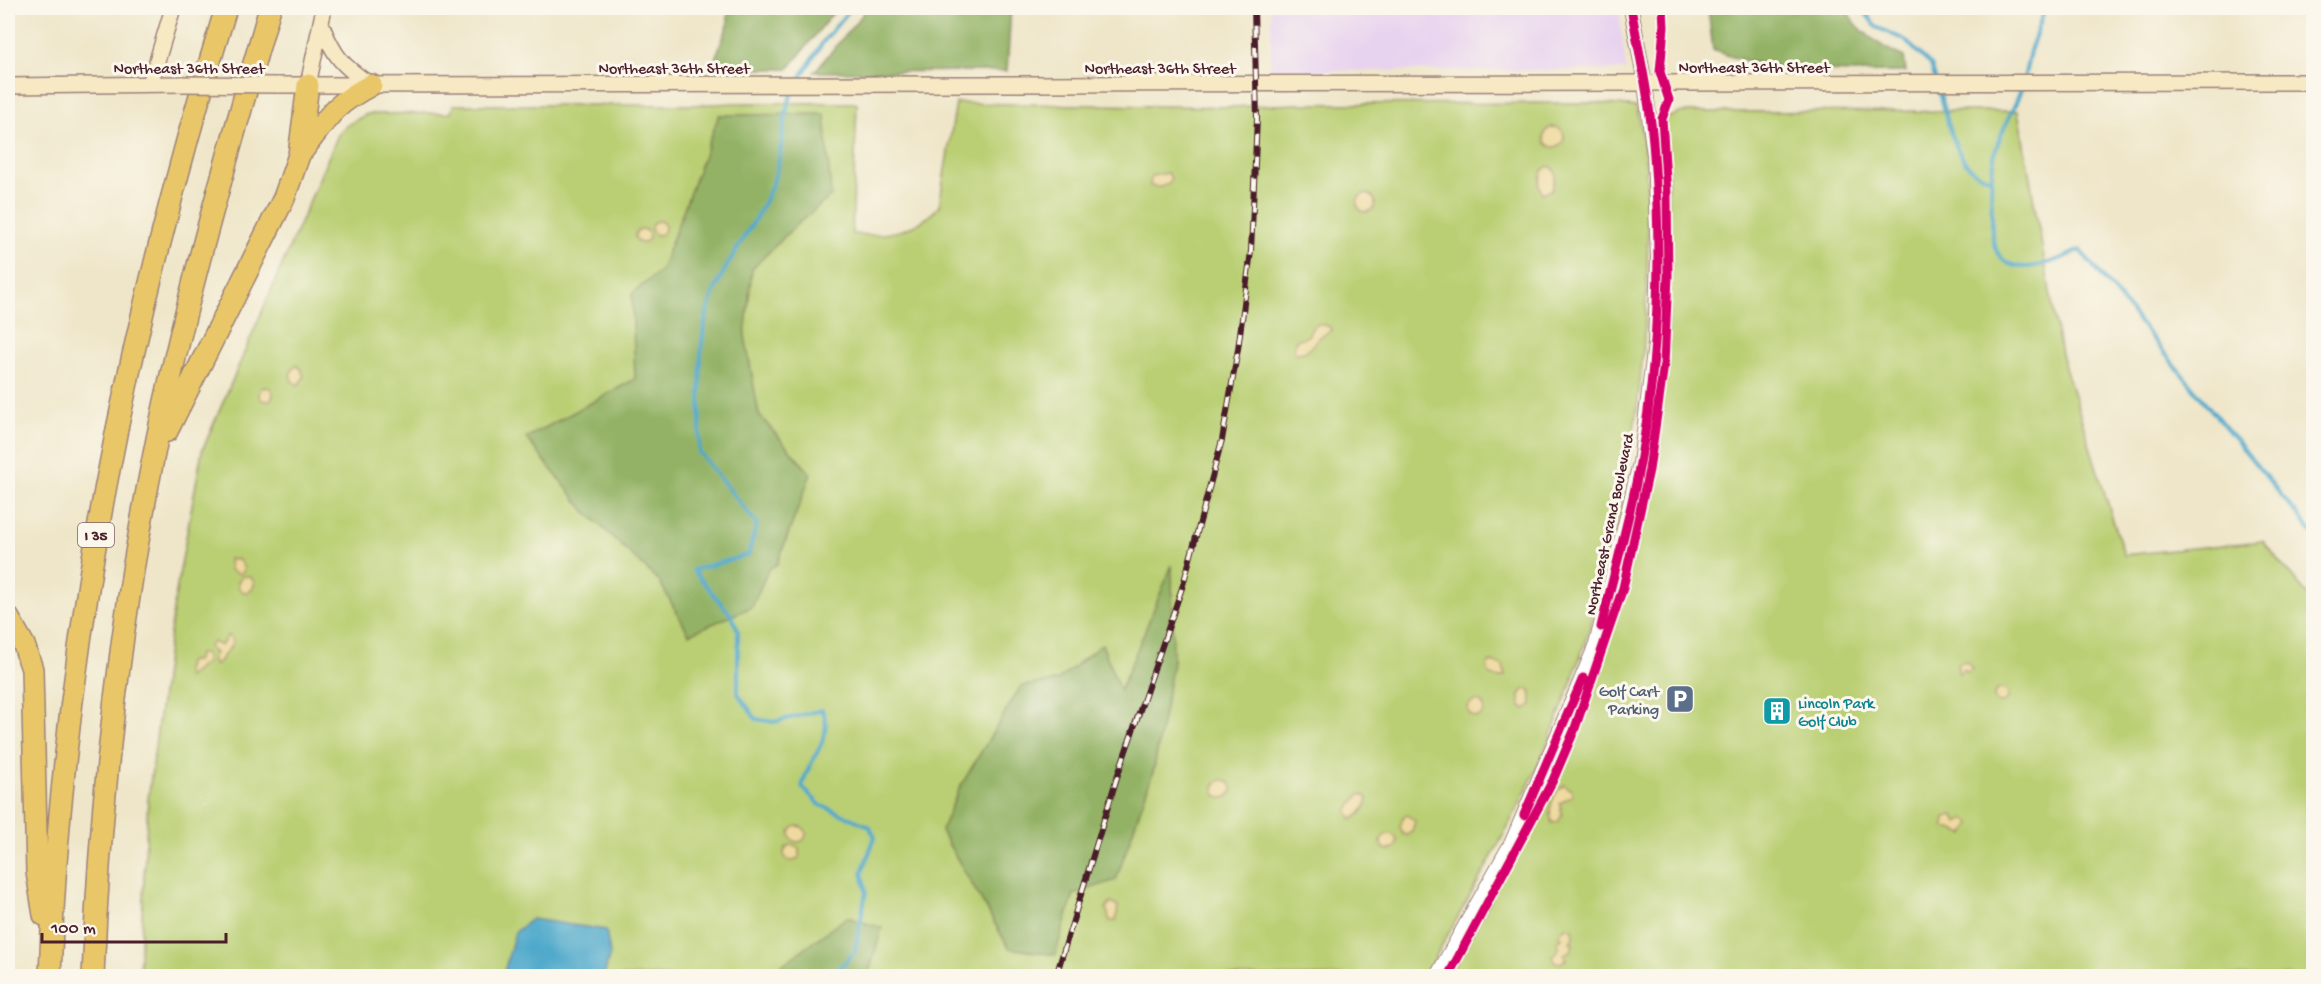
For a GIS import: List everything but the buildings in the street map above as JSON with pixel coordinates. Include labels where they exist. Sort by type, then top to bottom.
[{"type":"highway","name":"I 35","points":[[51,967],[56,860],[70,712],[91,561],[111,450],[155,264],[226,8]]},
{"type":"highway","name":"I 35","points":[[93,976],[104,787],[135,560],[153,458],[181,335],[270,8]]},
{"type":"highway","points":[[153,458],[284,198],[299,155],[308,85]]},
{"type":"highway","points":[[299,155],[327,115],[344,100],[371,85]]},
{"type":"highway","points":[[8,617],[24,645],[32,669],[37,872],[51,967]]},
{"type":"main road","points":[[150,84],[173,8]]},
{"type":"main road","points":[[308,85],[324,8]]},
{"type":"main road","points":[[321,24],[333,53],[344,67],[371,85]]},
{"type":"main road","name":"Northeast 36th Street","points":[[8,86],[2313,82]]},
{"type":"street","name":"Northeast Grand Boulevard","points":[[1437,976],[1512,842],[1596,645],[1640,463],[1655,344],[1658,258],[1655,166],[1645,84],[1631,8]]},
{"type":"shaded area","points":[[1271,8],[1619,8],[1626,70],[1271,71]]},
{"type":"green space","points":[[728,8],[837,8],[788,69],[711,69],[728,25]]},
{"type":"green space","points":[[868,8],[1011,8],[1007,71],[814,72]]},
{"type":"green space","points":[[1708,8],[1846,8],[1855,23],[1870,37],[1904,57],[1906,72],[1783,68],[1735,58],[1713,50]]},
{"type":"green space","points":[[857,103],[852,234],[864,235],[888,233],[910,227],[931,215],[939,206],[956,103],[1231,107],[1296,104],[1597,103],[1636,107],[1644,146],[1648,216],[1644,344],[1628,470],[1615,533],[1599,595],[1559,716],[1522,800],[1425,976],[139,976],[148,800],[174,603],[202,451],[338,135],[347,125],[367,114],[451,113],[453,105]]},
{"type":"green space","points":[[2018,111],[2061,354],[2124,555],[2263,541],[2313,602],[2313,976],[1449,976],[1554,781],[1576,731],[1614,616],[1658,419],[1668,328],[1668,168],[1664,119],[1683,112]]},
{"type":"green space","points":[[825,114],[831,196],[795,226],[752,269],[745,336],[759,415],[811,474],[777,564],[768,570],[752,607],[689,634],[659,581],[585,511],[526,438],[635,379],[632,294],[661,270],[719,115]]},
{"type":"green space","points":[[1172,565],[1173,662],[1154,769],[1116,880],[1074,894],[1055,955],[1009,948],[941,831],[960,787],[1021,686],[1057,681],[1102,644],[1120,691]]},
{"type":"green space","points":[[847,917],[882,928],[868,976],[767,976]]},
{"type":"sand","points":[[1554,127],[1561,130],[1564,137],[1561,144],[1554,147],[1547,144],[1544,137],[1547,130]]},
{"type":"sand","points":[[1548,166],[1553,168],[1556,174],[1552,190],[1542,193],[1539,185],[1542,171]]},
{"type":"sand","points":[[1168,173],[1171,178],[1169,184],[1160,187],[1150,186],[1151,176]]},
{"type":"sand","points":[[1366,194],[1372,197],[1375,203],[1372,209],[1366,212],[1360,209],[1357,203],[1360,197]]},
{"type":"sand","points":[[655,221],[661,221],[665,228],[661,235],[655,235],[651,231],[651,225]]},
{"type":"sand","points":[[639,229],[645,229],[649,236],[645,243],[639,243],[635,239],[635,233]]},
{"type":"sand","points":[[1318,324],[1328,326],[1332,330],[1307,351],[1295,353],[1293,349],[1296,340],[1308,336],[1312,328]]},
{"type":"sand","points":[[296,365],[301,369],[304,377],[298,385],[292,381],[290,374]]},
{"type":"sand","points":[[263,387],[269,387],[273,394],[269,401],[263,401],[259,397],[259,391]]},
{"type":"sand","points":[[229,559],[238,559],[244,568],[242,573],[230,570]]},
{"type":"sand","points":[[246,576],[252,578],[254,584],[252,590],[246,592],[240,590],[238,584],[240,578]]},
{"type":"sand","points":[[228,635],[232,638],[232,645],[218,663],[214,664],[212,657],[215,653],[209,648],[210,645],[213,642],[221,646]]},
{"type":"sand","points":[[199,654],[205,654],[207,662],[188,677],[186,670],[189,661],[196,661]]},
{"type":"sand","points":[[1967,661],[1972,669],[1968,672],[1964,669],[1959,674],[1957,663]]},
{"type":"sand","points":[[1490,662],[1503,665],[1505,676],[1499,678],[1489,674],[1487,667]]},
{"type":"sand","points":[[1524,689],[1530,690],[1532,705],[1525,709],[1520,706],[1520,695]]},
{"type":"sand","points":[[1998,689],[2004,689],[2008,696],[2004,703],[1998,703],[1994,699],[1994,693]]},
{"type":"sand","points":[[1476,701],[1482,703],[1484,709],[1482,715],[1476,717],[1470,715],[1468,709],[1470,703]]},
{"type":"sand","points":[[1223,780],[1231,785],[1232,789],[1227,797],[1223,798],[1215,793],[1214,789],[1219,781]]},
{"type":"sand","points":[[1564,785],[1571,790],[1573,795],[1560,803],[1562,815],[1558,822],[1552,823],[1550,813],[1552,802]]},
{"type":"sand","points":[[1359,795],[1365,795],[1368,799],[1360,814],[1352,819],[1347,811]]},
{"type":"sand","points":[[1407,815],[1415,821],[1412,832],[1407,835],[1403,834],[1400,827],[1403,817]]},
{"type":"sand","points":[[1954,815],[1957,823],[1966,819],[1971,823],[1965,834],[1944,827],[1945,817]]},
{"type":"sand","points":[[798,826],[804,828],[806,834],[804,840],[798,842],[792,840],[790,834],[792,828]]},
{"type":"sand","points":[[1389,834],[1397,842],[1389,850],[1381,842]]},
{"type":"sand","points":[[792,845],[798,847],[800,853],[798,859],[792,861],[786,859],[784,853],[786,847]]},
{"type":"sand","points":[[1111,903],[1118,906],[1116,921],[1110,921],[1106,908]]},
{"type":"sand","points":[[1565,927],[1573,929],[1574,937],[1570,942],[1573,945],[1570,951],[1564,954],[1566,959],[1561,963],[1555,962],[1552,956],[1559,949],[1558,940],[1562,938],[1559,934]]},
{"type":"water","points":[[532,919],[606,930],[610,954],[604,976],[503,976],[515,932]]},
{"type":"waterway","points":[[799,80],[823,42],[851,8]]},
{"type":"waterway","points":[[1862,8],[1876,27],[1905,40],[1931,65],[1935,78]]},
{"type":"waterway","points":[[2024,79],[2030,51],[2045,8]]},
{"type":"waterway","points":[[2022,86],[1996,149],[1993,165],[1992,234],[1998,254],[2007,262],[2030,267],[2080,250],[2314,535]]},
{"type":"waterway","points":[[1938,88],[1949,128],[1960,155],[1978,174],[1990,178]]},
{"type":"waterway","points":[[794,89],[787,109],[776,173],[763,205],[713,294],[707,312],[701,352],[699,452],[757,524],[748,555],[693,570],[732,616],[738,631],[738,694],[756,719],[774,722],[822,710],[825,720],[823,739],[802,787],[820,805],[869,826],[875,837],[862,872],[866,892],[855,951],[837,971],[819,976]]},
{"type":"railway","points":[[1056,976],[1118,774],[1183,585],[1222,440],[1238,349],[1251,251],[1257,118],[1254,8]]},
{"type":"cycle path","points":[[1601,627],[1640,463],[1651,387],[1657,310],[1658,232],[1653,137],[1631,8]]},
{"type":"cycle path","points":[[1448,976],[1553,780],[1574,731],[1623,588],[1649,470],[1664,364],[1668,276],[1667,194],[1662,119],[1669,100],[1660,72],[1664,27],[1663,8]]},
{"type":"cycle path","points":[[1524,815],[1583,678]]},
{"type":"place","name":"Golf Cart Parking","points":[[1680,699]]},
{"type":"place","name":"Lincoln Park Golf Club","points":[[1777,711]]}]
